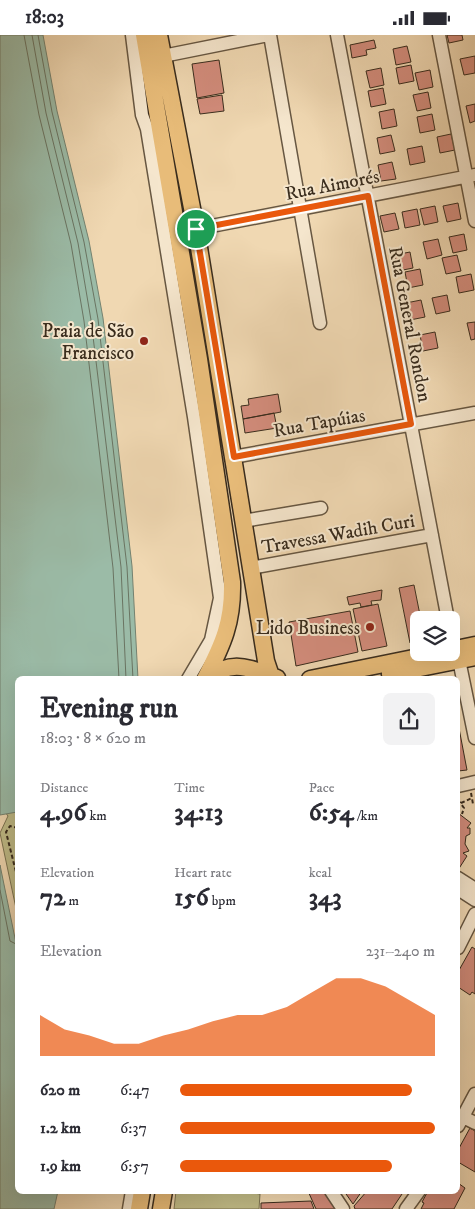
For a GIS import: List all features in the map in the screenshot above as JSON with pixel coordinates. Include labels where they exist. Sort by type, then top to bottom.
[{"type":"main road","points":[[144,35],[199,359],[232,582],[231,614],[226,635],[206,676]]},
{"type":"main road","points":[[159,35],[196,229],[266,661],[273,676]]},
{"type":"main road","points":[[460,648],[475,645]]},
{"type":"main road","points":[[460,652],[475,657]]},
{"type":"main road","points":[[324,676],[410,658]]},
{"type":"main road","points":[[374,676],[417,661]]},
{"type":"main road","points":[[210,676],[224,668],[242,666],[269,676]]},
{"type":"main road","points":[[139,1209],[142,1194]]},
{"type":"main road","points":[[161,1209],[164,1194]]},
{"type":"street","points":[[132,35],[142,115],[147,129],[194,417],[220,598],[211,640],[190,676]]},
{"type":"street","points":[[163,56],[269,35],[298,209],[320,323]]},
{"type":"street","name":"Rua General Rondon","points":[[337,35],[446,611]]},
{"type":"street","points":[[439,35],[471,176],[475,221]]},
{"type":"street","name":"Rua Aimorés","points":[[196,229],[471,176]]},
{"type":"street","name":"Rua Tapúias","points":[[234,457],[475,413]]},
{"type":"street","points":[[243,521],[321,508]]},
{"type":"street","name":"Travessa Wadih Curi","points":[[251,568],[432,535]]},
{"type":"street","points":[[454,661],[458,676]]},
{"type":"street","points":[[460,682],[475,738]]},
{"type":"street","points":[[460,786],[475,782]]},
{"type":"street","points":[[460,879],[475,889]]},
{"type":"street","points":[[460,890],[475,900]]},
{"type":"street","points":[[460,944],[475,914]]},
{"type":"street","points":[[475,1094],[460,1121],[475,1123]]},
{"type":"street","points":[[129,1209],[132,1194]]},
{"type":"street","points":[[333,1194],[343,1209]]},
{"type":"street","points":[[406,1209],[417,1194]]},
{"type":"path","points":[[462,815],[464,808],[461,803],[472,798]]},
{"type":"path","points":[[15,827],[10,826],[6,832],[15,868]]},
{"type":"shaded area","points":[[5,812],[15,812],[15,904],[0,833],[8,816]]},
{"type":"shaded area","points":[[176,1194],[260,1194],[259,1209],[174,1209]]},
{"type":"water","points":[[0,35],[43,35],[57,111],[89,241],[103,318],[132,566],[138,676],[15,676],[15,812],[0,815]]},
{"type":"water","points":[[0,865],[15,938],[15,1194],[57,1194],[54,1209],[0,1209]]},
{"type":"building","points":[[447,35],[462,35],[463,40],[449,43]]},
{"type":"building","points":[[374,40],[376,48],[366,50],[367,55],[352,58],[350,45]]},
{"type":"building","points":[[407,46],[411,62],[396,65],[393,49]]},
{"type":"building","points":[[475,56],[475,73],[464,75],[460,59]]},
{"type":"building","points":[[219,60],[224,93],[197,98],[192,64]]},
{"type":"building","points":[[411,65],[414,81],[399,84],[396,68]]},
{"type":"building","points":[[381,68],[384,85],[370,88],[366,71]]},
{"type":"building","points":[[430,70],[433,87],[419,90],[415,73]]},
{"type":"building","points":[[383,88],[386,104],[371,107],[368,91]]},
{"type":"building","points":[[428,92],[431,108],[417,111],[413,95]]},
{"type":"building","points":[[222,95],[224,111],[200,114],[197,99]]},
{"type":"building","points":[[475,104],[475,121],[470,123],[466,106]]},
{"type":"building","points":[[394,109],[397,126],[382,129],[379,112]]},
{"type":"building","points":[[432,114],[435,130],[420,133],[417,117]]},
{"type":"building","points":[[451,134],[455,150],[440,153],[437,137]]},
{"type":"building","points":[[391,135],[395,151],[380,154],[377,138]]},
{"type":"building","points":[[422,146],[425,162],[410,165],[407,149]]},
{"type":"building","points":[[392,162],[396,179],[381,181],[378,165]]},
{"type":"building","points":[[458,203],[461,219],[447,222],[443,206]]},
{"type":"building","points":[[435,206],[438,222],[424,225],[420,209]]},
{"type":"building","points":[[417,209],[420,225],[405,228],[402,212]]},
{"type":"building","points":[[395,213],[399,229],[384,232],[380,216]]},
{"type":"building","points":[[464,234],[467,250],[453,253],[449,237]]},
{"type":"building","points":[[438,239],[442,255],[427,259],[423,242]]},
{"type":"building","points":[[410,252],[413,268],[398,271],[395,255]]},
{"type":"building","points":[[457,255],[461,271],[446,274],[442,258]]},
{"type":"building","points":[[420,269],[423,285],[408,288],[405,272]]},
{"type":"building","points":[[471,274],[474,290],[459,293],[456,277]]},
{"type":"building","points":[[447,295],[450,311],[436,314],[432,298]]},
{"type":"building","points":[[421,300],[425,317],[410,320],[406,303]]},
{"type":"building","points":[[475,322],[475,339],[471,340],[467,323]]},
{"type":"building","points":[[435,332],[438,348],[423,351],[420,335]]},
{"type":"building","points":[[278,394],[281,412],[243,419],[241,406],[249,405],[248,399]]},
{"type":"building","points":[[274,413],[277,428],[245,433],[243,419]]},
{"type":"building","points":[[414,585],[419,611],[410,611],[410,643],[399,588]]},
{"type":"building","points":[[382,590],[381,600],[371,601],[372,605],[361,607],[360,603],[349,605],[347,597]]},
{"type":"building","name":"Lido Business","points":[[378,604],[387,646],[362,651],[353,609]]},
{"type":"building","points":[[350,611],[358,652],[296,666],[289,622]]},
{"type":"building","points":[[460,733],[467,770],[460,771]]},
{"type":"building","points":[[460,815],[471,823],[467,828],[470,828],[470,834],[466,836],[465,844],[469,851],[463,853],[467,856],[460,867]]},
{"type":"building","points":[[472,947],[475,949],[475,994],[472,992],[470,995],[460,988],[460,968]]},
{"type":"building","points":[[470,1128],[475,1131],[475,1172],[460,1163],[460,1146]]},
{"type":"building","points":[[460,1184],[465,1188],[454,1209],[421,1209],[424,1203],[422,1202],[426,1194],[460,1194]]},
{"type":"building","points":[[309,1194],[329,1194],[339,1209],[316,1209]]},
{"type":"building","points":[[346,1194],[360,1194],[353,1204]]},
{"type":"building","points":[[364,1194],[402,1194],[392,1209],[355,1209],[354,1206]]},
{"type":"building","points":[[311,1201],[314,1209],[261,1209],[261,1203]]},
{"type":"place","name":"Praia de São Francisco","points":[[144,341]]},
{"type":"place","name":"Lido Business","points":[[370,627]]},
{"type":"route","points":[[368,196],[411,424],[234,457],[196,229],[368,196]]}]
